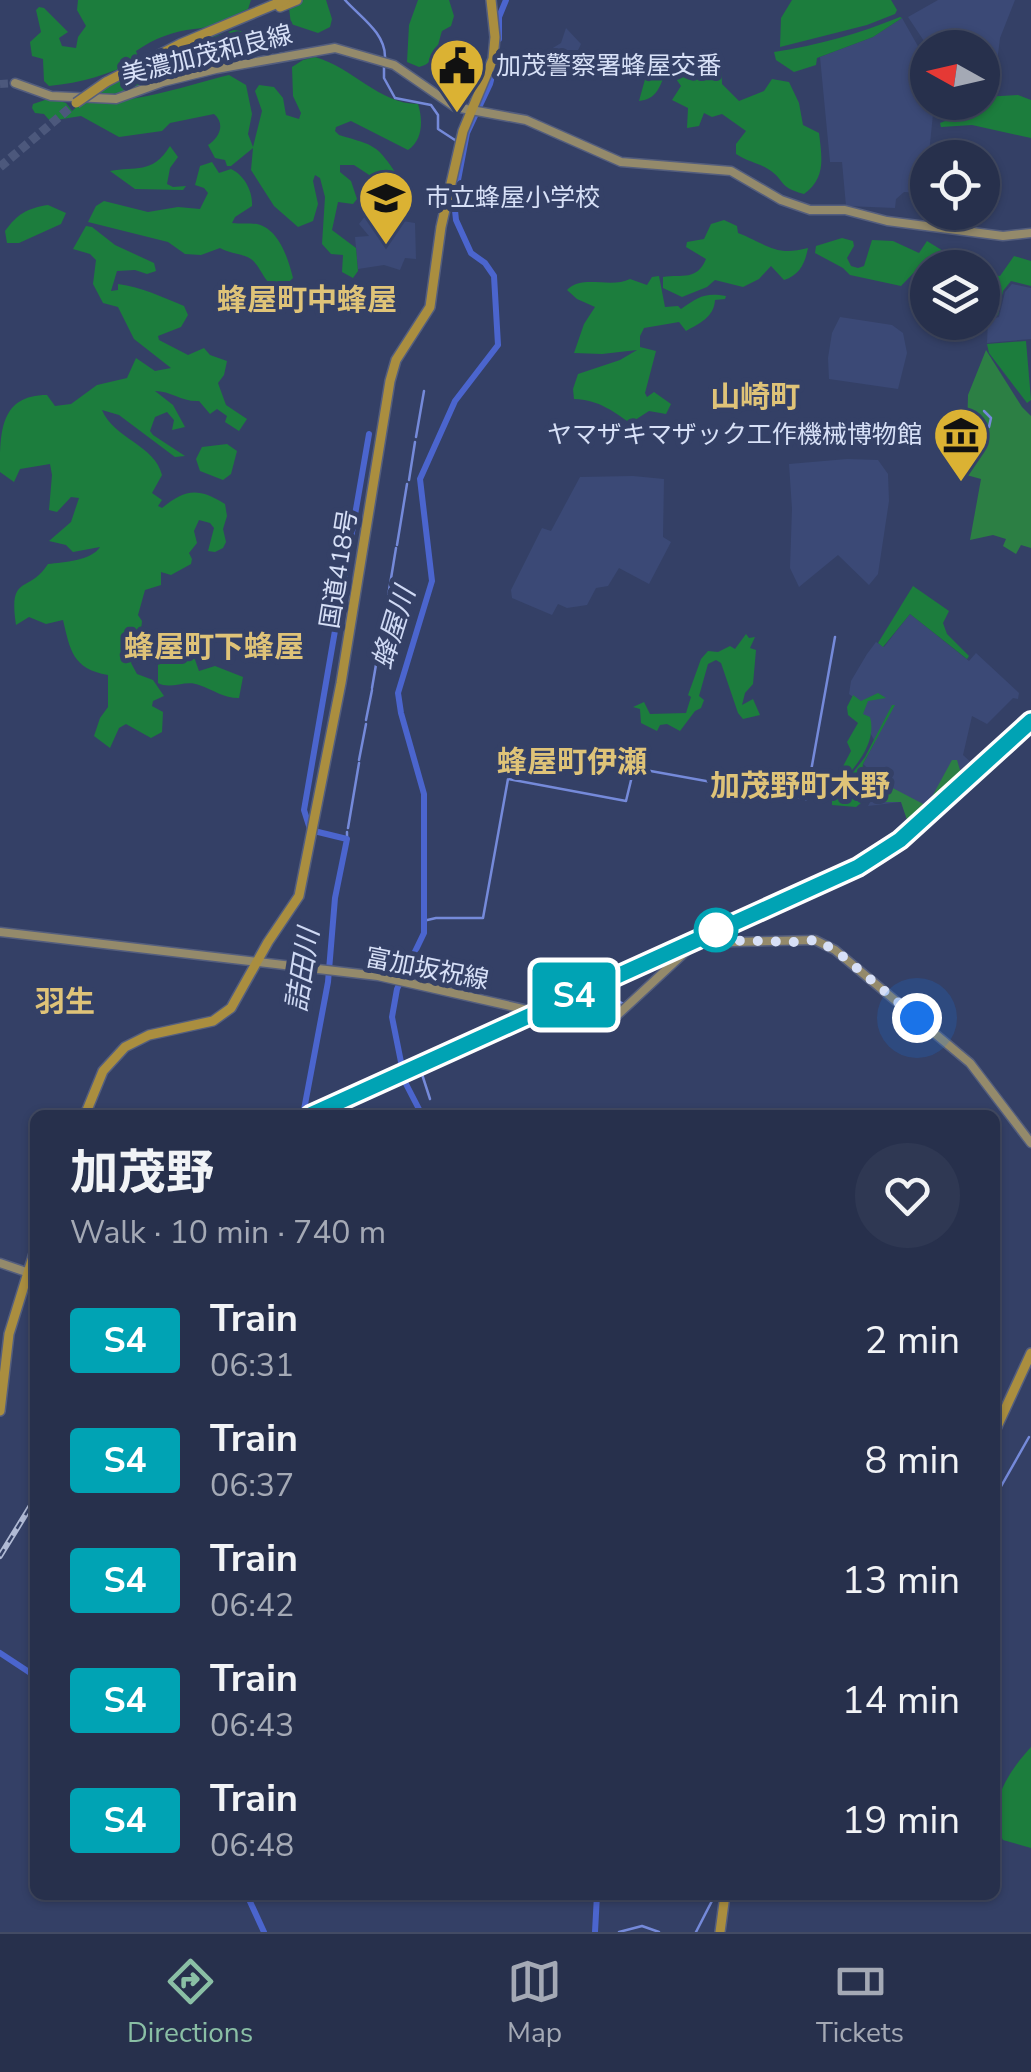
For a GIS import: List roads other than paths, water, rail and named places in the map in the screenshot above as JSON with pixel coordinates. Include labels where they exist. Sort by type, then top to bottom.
[{"type":"highway","points":[[73,105],[106,82],[156,56],[285,0]]},
{"type":"highway","points":[[156,56],[297,0]]},
{"type":"highway","name":"国道418号","points":[[87,1110],[103,1072],[116,1054],[148,1035],[204,1023],[231,1008],[290,913],[303,883],[341,683],[390,381],[396,360],[430,306],[460,143],[492,59],[495,37],[491,0]]},
{"type":"highway","points":[[0,1411],[9,1334],[30,1277]]},
{"type":"highway","points":[[1000,1423],[1031,1356]]},
{"type":"highway","points":[[718,1932],[722,1900]]},
{"type":"main road","name":"美濃加茂和良線","points":[[15,83],[52,96],[116,98],[198,73],[324,48],[384,60],[455,107],[536,124],[620,162],[731,171],[781,200],[810,210],[848,210],[887,221],[1003,236],[1031,233]]},
{"type":"main road","name":"富加坂祝線","points":[[0,932],[401,980],[594,1025],[615,1017],[694,943],[815,940],[835,950],[960,1054],[1031,1144]]},
{"type":"main road","points":[[0,1263],[30,1274]]},
{"type":"waterway","points":[[345,0],[377,33],[385,58]]},
{"type":"waterway","name":"蜂屋川","points":[[499,39],[499,17],[506,0]]},
{"type":"waterway","name":"蜂屋川","points":[[419,1110],[405,1082],[392,1017],[397,989],[424,933],[424,794],[398,693],[432,581],[420,479],[455,401],[498,345],[494,276],[471,253],[456,220],[454,201],[467,133],[490,84],[497,57]]},
{"type":"waterway","points":[[384,66],[384,78],[395,98],[431,105],[438,115],[438,129],[458,142]]},
{"type":"waterway","name":"詰田川","points":[[416,437],[424,391]]},
{"type":"waterway","points":[[984,411],[991,418],[989,427]]},
{"type":"waterway","points":[[310,829],[304,810],[369,434]]},
{"type":"waterway","name":"詰田川","points":[[409,480],[415,442]]},
{"type":"waterway","name":"詰田川","points":[[397,545],[407,484]]},
{"type":"waterway","name":"詰田川","points":[[385,615],[396,548]]},
{"type":"waterway","name":"詰田川","points":[[372,688],[384,618]]},
{"type":"waterway","points":[[634,768],[806,799],[835,637]]},
{"type":"waterway","name":"詰田川","points":[[366,720],[372,690]]},
{"type":"waterway","name":"詰田川","points":[[359,760],[366,724]]},
{"type":"waterway","name":"詰田川","points":[[348,828],[359,763]]},
{"type":"waterway","points":[[423,921],[483,918],[508,779],[626,801],[633,772]]},
{"type":"waterway","name":"詰田川","points":[[304,1110],[328,982],[335,898],[347,839],[314,831]]},
{"type":"waterway","name":"詰田川","points":[[347,832],[347,839]]},
{"type":"waterway","points":[[555,1013],[558,1006],[596,990],[624,1004]]},
{"type":"waterway","points":[[420,1068],[430,1099]]},
{"type":"waterway","points":[[1000,1488],[1029,1437]]},
{"type":"waterway","points":[[0,1653],[30,1673]]},
{"type":"waterway","points":[[249,1900],[264,1932]]},
{"type":"waterway","name":"蜂屋川","points":[[595,1932],[597,1900]]},
{"type":"waterway","points":[[696,1932],[712,1900]]},
{"type":"waterway","points":[[619,1932],[642,1926],[659,1932]]},
{"type":"tunnel","points":[[0,84],[15,83]]},
{"type":"tunnel","points":[[0,167],[71,107]]},
{"type":"railway","points":[[321,1110],[858,867],[900,840],[1031,721]]},
{"type":"railway","points":[[0,1556],[30,1507]]},
{"type":"train","name":"S4","points":[[320,1110],[858,867],[900,840],[1031,721]]},
{"type":"place","name":"加茂警察署蜂屋交番","points":[[457,115]]},
{"type":"place","name":"市立蜂屋小学校","points":[[386,247]]},
{"type":"place","name":"ヤマザキマザック工作機械博物館","points":[[961,484]]},
{"type":"district","name":"蜂屋町中蜂屋","points":[[307,300]]},
{"type":"district","name":"山崎町","points":[[755,397]]},
{"type":"district","name":"蜂屋町下蜂屋","points":[[214,647]]},
{"type":"district","name":"蜂屋町伊瀬","points":[[572,762]]},
{"type":"district","name":"加茂野町木野","points":[[800,786]]},
{"type":"district","name":"羽生","points":[[65,1002]]}]
